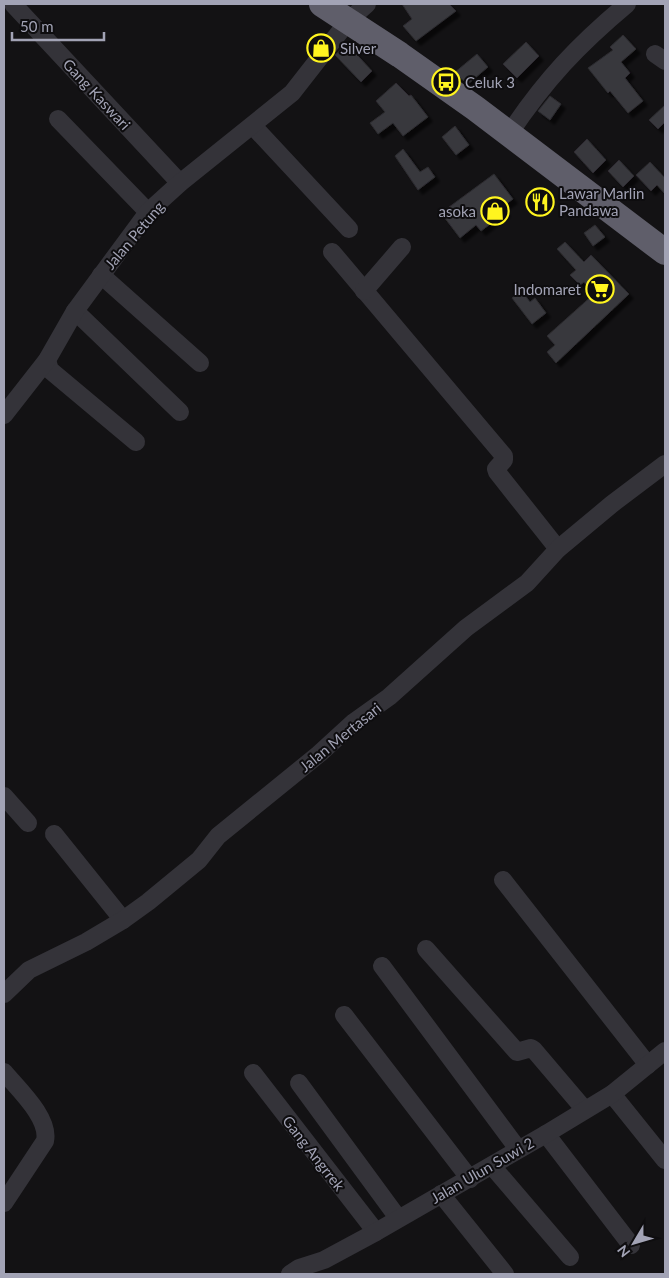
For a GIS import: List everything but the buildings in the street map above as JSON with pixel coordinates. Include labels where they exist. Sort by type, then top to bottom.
[{"type":"highway","points":[[322,4],[358,12],[509,134],[665,252]]},
{"type":"street","name":"Gang Kaswari","points":[[13,4],[180,183]]},
{"type":"street","points":[[509,134],[558,69],[589,35],[628,4]]},
{"type":"street","name":"Jalan Petung","points":[[4,414],[47,360],[51,349],[75,311],[148,212],[180,183],[292,93],[358,12]]},
{"type":"street","points":[[58,119],[148,212]]},
{"type":"street","points":[[253,126],[349,229]]},
{"type":"street","points":[[364,291],[402,247]]},
{"type":"street","points":[[332,252],[504,456],[504,460],[496,468],[496,472],[558,549]]},
{"type":"street","points":[[101,275],[200,363]]},
{"type":"street","points":[[75,311],[180,412]]},
{"type":"street","points":[[47,360],[50,370],[136,442]]},
{"type":"street","name":"Jalan Mertasari","points":[[4,994],[32,968],[123,920],[193,865],[218,836],[319,754],[354,722],[390,697],[466,628],[527,583],[558,549],[612,504],[665,464]]},
{"type":"street","points":[[4,796],[28,823]]},
{"type":"street","points":[[54,834],[123,920]]},
{"type":"street","points":[[503,880],[648,1065]]},
{"type":"street","points":[[426,949],[517,1052],[532,1048],[585,1110]]},
{"type":"street","points":[[382,966],[518,1149]]},
{"type":"street","points":[[344,1015],[470,1179]]},
{"type":"street","name":"Jalan Ulun Suwi 2","points":[[290,1274],[300,1268],[324,1260],[492,1166],[612,1094],[665,1052]]},
{"type":"street","points":[[4,1072],[44,1122],[47,1133],[45,1141],[4,1203]]},
{"type":"street","name":"Gang Angrrek","points":[[253,1073],[376,1232]]},
{"type":"street","points":[[299,1082],[398,1218]]},
{"type":"street","points":[[612,1094],[665,1160]]},
{"type":"street","points":[[546,1134],[631,1245]]},
{"type":"street","points":[[492,1166],[570,1257]]},
{"type":"street","points":[[441,1194],[505,1274]]},
{"type":"place","name":"Silver","points":[[321,48]]},
{"type":"place","name":"Celuk 3","points":[[446,82]]},
{"type":"place","name":"Lawar Marlin Pandawa","points":[[540,202]]},
{"type":"place","name":"asoka","points":[[495,211]]},
{"type":"place","name":"Indomaret","points":[[600,289]]}]
